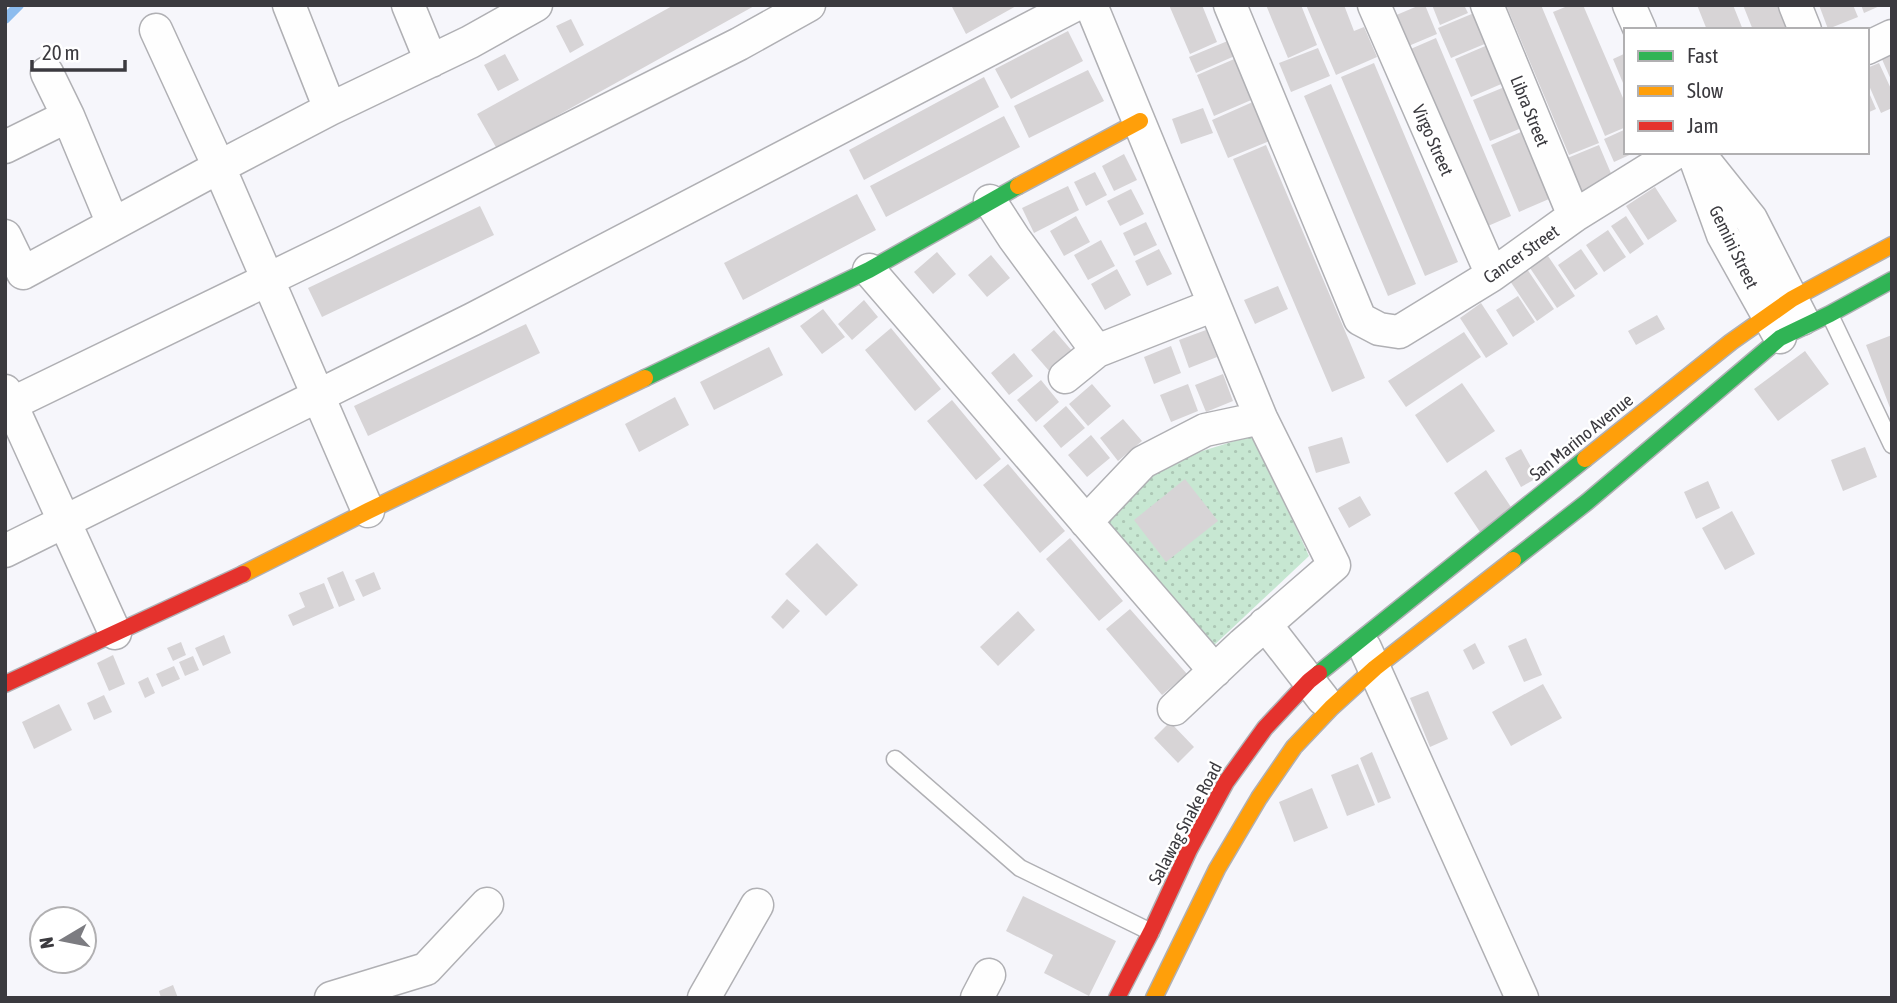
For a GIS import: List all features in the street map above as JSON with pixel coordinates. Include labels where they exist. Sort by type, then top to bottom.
[{"type":"main road","points":[[5,684],[230,580],[869,270],[990,201],[1140,121]]},
{"type":"main road","name":"San Marino Avenue","points":[[1309,681],[1360,639],[1573,491],[1892,245]]},
{"type":"main road","name":"San Marino Avenue","points":[[1331,708],[1573,491],[1731,342],[1892,280]]},
{"type":"main road","name":"Salawag Snake Road","points":[[1117,998],[1189,850],[1226,782],[1265,728],[1309,681]]},
{"type":"main road","points":[[1154,998],[1217,869],[1259,797],[1294,747],[1331,708]]},
{"type":"street","points":[[289,5],[330,109]]},
{"type":"street","points":[[408,5],[431,61]]},
{"type":"street","points":[[5,236],[23,273],[330,109],[470,42],[536,5]]},
{"type":"street","points":[[115,633],[8,398],[268,279],[726,50],[809,5]]},
{"type":"street","points":[[5,551],[473,320],[1075,5]]},
{"type":"street","points":[[1091,5],[1261,418],[1334,565],[1265,624],[1174,709]]},
{"type":"street","name":"Cancer Street","points":[[1230,5],[1360,320],[1379,329],[1399,332],[1492,275],[1574,216],[1674,154]]},
{"type":"street","name":"Virgo Street","points":[[1374,5],[1492,275]]},
{"type":"street","name":"Libra Street","points":[[1487,5],[1574,216]]},
{"type":"street","points":[[1629,5],[1639,28]]},
{"type":"street","points":[[1795,5],[1804,28]]},
{"type":"street","points":[[156,30],[219,167],[368,511]]},
{"type":"street","points":[[1869,47],[1892,36]]},
{"type":"street","points":[[47,73],[113,224]]},
{"type":"street","points":[[5,147],[68,116]]},
{"type":"street","name":"Gemini Street","points":[[1697,154],[1751,219],[1795,318]]},
{"type":"street","points":[[990,201],[1097,351]]},
{"type":"street","points":[[869,270],[1215,671]]},
{"type":"street","points":[[1065,377],[1097,351],[1214,304]]},
{"type":"street","points":[[1086,522],[1143,462],[1205,430],[1261,418]]},
{"type":"street","points":[[1265,624],[1331,708]]},
{"type":"street","points":[[1360,639],[1521,998]]},
{"type":"street","points":[[331,998],[426,969],[487,904]]},
{"type":"street","points":[[704,998],[757,905]]},
{"type":"lane","points":[[1795,318],[1892,445]]},
{"type":"lane","points":[[895,759],[1020,868],[1151,932]]},
{"type":"green space","points":[[1254,435],[1309,556],[1210,649],[1100,521],[1170,461]]},
{"type":"building","points":[[674,5],[756,5],[497,149],[477,114]]},
{"type":"building","points":[[951,5],[1018,5],[966,34]]},
{"type":"building","points":[[1169,5],[1202,5],[1217,42],[1190,54]]},
{"type":"building","points":[[1266,5],[1301,5],[1317,45],[1288,58]]},
{"type":"building","points":[[1306,5],[1344,5],[1354,31],[1364,27],[1377,57],[1336,75]]},
{"type":"building","points":[[1425,5],[1437,34],[1399,50],[1387,19]]},
{"type":"building","points":[[1432,5],[1464,5],[1468,13],[1440,25]]},
{"type":"building","points":[[1506,5],[1541,5],[1599,143],[1569,155]]},
{"type":"building","points":[[1570,5],[1583,5],[1624,100],[1624,128],[1605,136],[1553,12]]},
{"type":"building","points":[[1697,5],[1733,5],[1742,28],[1706,28]]},
{"type":"building","points":[[1743,5],[1779,5],[1788,28],[1752,28]]},
{"type":"building","points":[[1819,5],[1853,5],[1858,17],[1828,28]]},
{"type":"building","points":[[1861,5],[1882,5],[1864,13]]},
{"type":"building","points":[[1474,13],[1487,43],[1451,58],[1438,28]]},
{"type":"building","points":[[571,19],[584,45],[570,53],[556,26]]},
{"type":"building","points":[[1068,31],[1083,61],[1011,99],[995,69]]},
{"type":"building","points":[[1436,38],[1511,216],[1481,229],[1406,51]]},
{"type":"building","points":[[1230,40],[1237,55],[1196,73],[1189,57]]},
{"type":"building","points":[[1490,44],[1506,82],[1471,97],[1455,59]]},
{"type":"building","points":[[1318,48],[1330,76],[1291,92],[1279,63]]},
{"type":"building","points":[[1892,52],[1892,82],[1881,57]]},
{"type":"building","points":[[505,54],[519,80],[498,91],[484,65]]},
{"type":"building","points":[[1624,54],[1624,83],[1623,83],[1613,59]]},
{"type":"building","points":[[1239,57],[1256,98],[1214,116],[1197,75]]},
{"type":"building","points":[[1374,63],[1458,262],[1425,276],[1341,77]]},
{"type":"building","points":[[1879,63],[1892,91],[1892,108],[1881,113],[1869,86],[1869,67]]},
{"type":"building","points":[[1088,70],[1104,101],[1029,138],[1014,106]]},
{"type":"building","points":[[984,77],[999,107],[864,180],[849,150]]},
{"type":"building","points":[[1331,84],[1416,284],[1388,296],[1304,96]]},
{"type":"building","points":[[1507,86],[1524,127],[1490,141],[1473,100]]},
{"type":"building","points":[[1869,93],[1876,109],[1869,112]]},
{"type":"building","points":[[1255,101],[1272,140],[1228,158],[1212,120]]},
{"type":"building","points":[[1203,108],[1213,133],[1181,144],[1172,119]]},
{"type":"building","points":[[1004,116],[1020,147],[886,217],[870,186]]},
{"type":"building","points":[[1624,130],[1624,154],[1632,154],[1614,162],[1604,139]]},
{"type":"building","points":[[1521,132],[1549,199],[1519,212],[1491,145]]},
{"type":"building","points":[[1266,145],[1365,378],[1332,392],[1233,159]]},
{"type":"building","points":[[1599,145],[1613,178],[1579,193],[1565,159]]},
{"type":"building","points":[[1124,154],[1137,180],[1114,191],[1102,166]]},
{"type":"building","points":[[1095,172],[1107,195],[1086,206],[1074,182]]},
{"type":"building","points":[[1068,186],[1079,210],[1034,233],[1022,208]]},
{"type":"building","points":[[1655,187],[1677,221],[1648,240],[1626,206]]},
{"type":"building","points":[[1131,189],[1144,214],[1120,226],[1107,201]]},
{"type":"building","points":[[857,194],[876,230],[743,300],[724,263]]},
{"type":"building","points":[[480,206],[494,235],[322,317],[308,288]]},
{"type":"building","points":[[1076,216],[1090,242],[1064,256],[1050,231]]},
{"type":"building","points":[[1626,216],[1644,244],[1630,254],[1611,226]]},
{"type":"building","points":[[1146,222],[1157,245],[1134,256],[1123,233]]},
{"type":"building","points":[[1608,230],[1626,257],[1604,272],[1586,245]]},
{"type":"building","points":[[1101,240],[1115,266],[1088,280],[1074,255]]},
{"type":"building","points":[[1159,249],[1172,274],[1147,286],[1135,261]]},
{"type":"building","points":[[1581,249],[1598,274],[1575,290],[1558,265]]},
{"type":"building","points":[[937,252],[956,274],[933,294],[914,272]]},
{"type":"building","points":[[991,255],[1010,278],[987,297],[968,275]]},
{"type":"building","points":[[1548,256],[1575,296],[1557,308],[1530,268]]},
{"type":"building","points":[[1117,269],[1131,295],[1105,310],[1091,284]]},
{"type":"building","points":[[1527,269],[1554,309],[1537,321],[1510,281]]},
{"type":"building","points":[[1278,286],[1288,309],[1255,324],[1244,300]]},
{"type":"building","points":[[1518,296],[1535,322],[1513,337],[1496,310]]},
{"type":"building","points":[[864,300],[878,317],[852,340],[838,324]]},
{"type":"building","points":[[1481,303],[1508,344],[1486,358],[1460,318]]},
{"type":"building","points":[[823,309],[845,337],[822,354],[800,326]]},
{"type":"building","points":[[1657,315],[1665,329],[1636,345],[1628,331]]},
{"type":"building","points":[[526,324],[540,353],[368,436],[354,406]]},
{"type":"building","points":[[891,328],[941,389],[915,411],[865,350]]},
{"type":"building","points":[[1054,330],[1073,352],[1050,372],[1031,350]]},
{"type":"building","points":[[1206,330],[1217,357],[1189,368],[1179,340]]},
{"type":"building","points":[[1464,332],[1481,357],[1406,407],[1388,381]]},
{"type":"building","points":[[1892,335],[1892,413],[1866,345]]},
{"type":"building","points":[[1171,346],[1181,373],[1154,384],[1144,357]]},
{"type":"building","points":[[769,347],[783,375],[714,410],[700,382]]},
{"type":"building","points":[[1805,351],[1829,384],[1778,421],[1754,389]]},
{"type":"building","points":[[1014,353],[1033,376],[1009,395],[991,373]]},
{"type":"building","points":[[1223,374],[1233,401],[1206,412],[1195,385]]},
{"type":"building","points":[[1041,380],[1059,402],[1036,422],[1017,400]]},
{"type":"building","points":[[1462,383],[1495,431],[1447,463],[1415,415]]},
{"type":"building","points":[[1092,384],[1111,406],[1088,426],[1069,404]]},
{"type":"building","points":[[1188,384],[1198,411],[1171,422],[1160,395]]},
{"type":"building","points":[[675,397],[689,425],[639,452],[625,424]]},
{"type":"building","points":[[952,400],[1001,459],[976,480],[927,421]]},
{"type":"building","points":[[1066,406],[1085,428],[1061,448],[1043,426]]},
{"type":"building","points":[[1123,419],[1142,441],[1118,461],[1100,438]]},
{"type":"building","points":[[1091,435],[1110,458],[1087,477],[1068,455]]},
{"type":"building","points":[[1342,437],[1350,463],[1316,473],[1308,447]]},
{"type":"building","points":[[1865,447],[1877,477],[1843,491],[1831,460]]},
{"type":"building","points":[[1521,449],[1537,478],[1521,487],[1505,458]]},
{"type":"building","points":[[1008,464],[1065,531],[1040,553],[983,485]]},
{"type":"building","points":[[1486,470],[1517,516],[1484,538],[1454,493]]},
{"type":"building","points":[[1185,479],[1218,521],[1166,562],[1134,520]]},
{"type":"building","points":[[1708,481],[1720,508],[1696,519],[1684,492]]},
{"type":"building","points":[[1360,496],[1371,515],[1349,528],[1338,508]]},
{"type":"building","points":[[1732,511],[1755,554],[1725,570],[1702,528]]},
{"type":"building","points":[[1070,538],[1123,601],[1099,621],[1046,559]]},
{"type":"building","points":[[817,543],[858,585],[826,616],[785,574]]},
{"type":"building","points":[[343,571],[355,600],[339,607],[327,578]]},
{"type":"building","points":[[374,572],[381,589],[363,597],[355,580]]},
{"type":"building","points":[[324,583],[334,608],[293,626],[288,615],[305,607],[299,593]]},
{"type":"building","points":[[787,599],[800,611],[783,629],[771,617]]},
{"type":"building","points":[[1130,609],[1187,674],[1162,695],[1106,629]]},
{"type":"building","points":[[1018,611],[1035,630],[998,666],[980,647]]},
{"type":"building","points":[[224,635],[231,653],[203,666],[195,648]]},
{"type":"building","points":[[1526,638],[1542,675],[1524,682],[1508,646]]},
{"type":"building","points":[[181,642],[186,655],[173,661],[167,648]]},
{"type":"building","points":[[1475,643],[1485,663],[1473,670],[1463,650]]},
{"type":"building","points":[[113,655],[125,684],[109,691],[97,663]]},
{"type":"building","points":[[193,656],[199,670],[185,676],[179,662]]},
{"type":"building","points":[[174,666],[180,679],[162,687],[156,674]]},
{"type":"building","points":[[148,677],[155,693],[145,698],[138,682]]},
{"type":"building","points":[[1543,684],[1562,718],[1511,746],[1492,712]]},
{"type":"building","points":[[1428,691],[1448,739],[1430,747],[1410,698]]},
{"type":"building","points":[[104,695],[112,712],[94,720],[87,703]]},
{"type":"building","points":[[59,704],[72,730],[34,749],[22,722]]},
{"type":"building","points":[[1170,722],[1194,747],[1178,763],[1154,738]]},
{"type":"building","points":[[1372,752],[1391,798],[1378,803],[1360,758]]},
{"type":"building","points":[[1358,764],[1375,805],[1347,816],[1331,775]]},
{"type":"building","points":[[1312,788],[1328,828],[1294,842],[1279,802]]},
{"type":"building","points":[[1023,896],[1116,941],[1089,996],[1044,973],[1053,955],[1006,931]]},
{"type":"building","points":[[173,985],[178,998],[161,998],[159,991]]},
{"type":"waterway","points":[[5,19],[19,5]]},
{"type":"traffic: fast","points":[[645,378],[869,270],[1018,186]]},
{"type":"traffic: fast","points":[[1513,560],[1587,502],[1780,338],[1892,280]]},
{"type":"traffic: fast","points":[[1319,673],[1585,459]]},
{"type":"traffic: slow","points":[[1018,186],[1140,121]]},
{"type":"traffic: slow","points":[[1585,459],[1731,342],[1792,299],[1892,245]]},
{"type":"traffic: slow","points":[[243,574],[645,378]]},
{"type":"traffic: slow","points":[[1154,998],[1217,869],[1259,798],[1294,747],[1375,668],[1513,560]]},
{"type":"traffic: jam","points":[[5,684],[243,574]]},
{"type":"traffic: jam","points":[[1117,998],[1189,850],[1226,782],[1265,728],[1319,673]]}]
